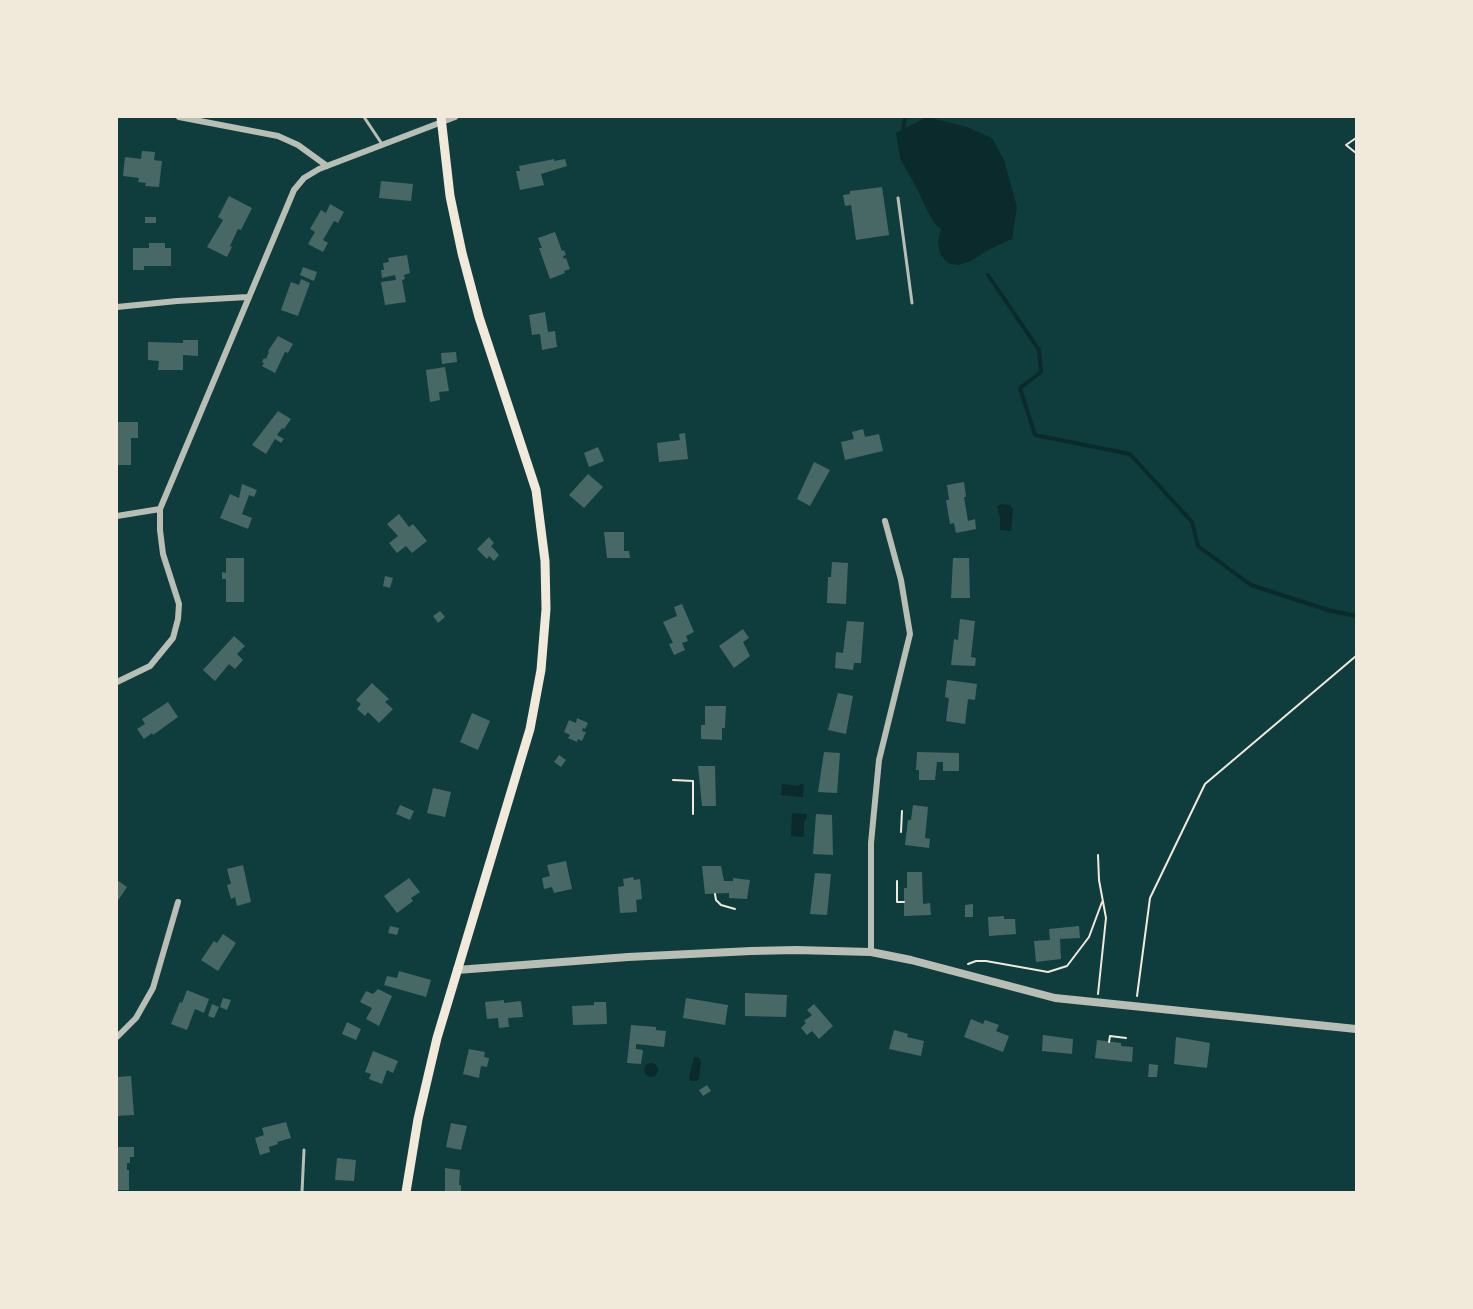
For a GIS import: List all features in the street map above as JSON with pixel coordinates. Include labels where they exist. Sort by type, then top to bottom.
[{"type":"main road","points":[[406,1192],[418,1119],[437,1038],[519,770],[532,719],[545,636],[546,581],[536,490],[479,317],[462,253],[450,196],[441,120]]},
{"type":"street","points":[[179,117],[278,136],[298,145],[327,166]]},
{"type":"street","points":[[117,682],[150,666],[173,638],[179,604],[163,554],[160,509],[292,194],[309,174],[441,120],[456,117]]},
{"type":"street","points":[[117,307],[248,297]]},
{"type":"street","points":[[117,516],[160,509]]},
{"type":"street","points":[[871,952],[871,843],[879,760],[910,634],[901,580],[885,521]]},
{"type":"street","points":[[117,1037],[136,1018],[153,988],[178,902]]},
{"type":"street","points":[[457,970],[628,957],[757,951],[871,952],[1048,997],[1356,1029]]},
{"type":"lane","points":[[364,117],[382,144]]},
{"type":"lane","points":[[898,198],[912,303]]},
{"type":"lane","points":[[302,1192],[304,1150]]},
{"type":"path","points":[[1356,138],[1346,145],[1356,153]]},
{"type":"path","points":[[1136,1006],[1150,898],[1205,784],[1356,657]]},
{"type":"path","points":[[673,780],[693,781],[693,814]]},
{"type":"path","points":[[901,832],[902,811]]},
{"type":"path","points":[[1097,1002],[1106,918],[1102,902],[1098,855]]},
{"type":"path","points":[[897,881],[897,902],[904,902]]},
{"type":"path","points":[[715,894],[716,900],[721,905],[735,909]]},
{"type":"path","points":[[952,971],[976,961],[1048,972],[1067,966],[1089,936],[1102,902]]},
{"type":"path","points":[[1109,1042],[1110,1036],[1126,1038]]},
{"type":"water","points":[[927,117],[967,127],[992,138],[1004,160],[1017,207],[1012,239],[971,261],[958,265],[948,263],[940,254],[938,242],[941,229],[928,212],[900,158],[896,133]]},
{"type":"water","points":[[1001,504],[1010,505],[1013,509],[1011,531],[1000,530],[997,507]]},
{"type":"water","points":[[782,784],[799,786],[804,784],[803,797],[781,795]]},
{"type":"water","points":[[792,813],[807,814],[804,821],[804,837],[791,836]]},
{"type":"water","points":[[694,1057],[699,1058],[701,1062],[699,1079],[691,1081],[689,1078]]},
{"type":"water","points":[[648,1063],[654,1063],[658,1070],[654,1077],[648,1077],[644,1073],[644,1067]]},
{"type":"building","points":[[142,151],[155,152],[154,160],[162,161],[159,187],[145,186],[146,183],[138,182],[139,178],[123,176],[125,157],[141,159]]},
{"type":"building","points":[[554,159],[554,161],[565,159],[567,166],[541,174],[544,185],[520,190],[516,171],[520,171],[519,166]]},
{"type":"building","points":[[381,181],[413,184],[411,201],[379,198]]},
{"type":"building","points":[[882,187],[889,235],[856,240],[851,205],[845,206],[843,195],[850,194],[850,191]]},
{"type":"building","points":[[229,196],[252,208],[241,230],[238,229],[227,257],[207,247],[223,220],[218,217]]},
{"type":"building","points":[[330,204],[344,212],[338,223],[334,221],[323,240],[328,243],[323,252],[308,244],[315,232],[310,229],[321,210],[326,213]]},
{"type":"building","points":[[145,217],[156,217],[156,223],[145,223]]},
{"type":"building","points":[[555,232],[562,251],[564,250],[566,255],[563,256],[564,259],[566,258],[570,269],[550,279],[539,248],[542,248],[538,238]]},
{"type":"building","points":[[149,243],[165,243],[165,248],[171,248],[171,266],[144,266],[144,270],[133,270],[133,248],[149,248]]},
{"type":"building","points":[[407,255],[410,273],[404,275],[405,279],[402,280],[406,302],[385,305],[381,282],[396,280],[395,275],[382,278],[383,263],[389,262],[388,258]]},
{"type":"building","points":[[303,267],[317,272],[314,281],[300,275]]},
{"type":"building","points":[[301,279],[310,283],[298,316],[281,310],[291,282],[299,285]]},
{"type":"building","points":[[545,312],[548,332],[555,331],[557,347],[542,350],[540,334],[532,335],[529,315]]},
{"type":"building","points":[[278,336],[293,344],[288,353],[285,352],[275,373],[262,366],[264,363],[262,362],[264,358],[266,359],[268,351]]},
{"type":"building","points":[[183,340],[198,340],[198,356],[183,355],[183,370],[158,370],[159,361],[148,360],[148,342],[183,343]]},
{"type":"building","points":[[456,352],[457,362],[442,364],[441,353]]},
{"type":"building","points":[[445,367],[449,391],[439,392],[440,400],[430,402],[426,370]]},
{"type":"building","points":[[278,411],[291,419],[277,435],[284,439],[281,443],[275,439],[266,454],[252,445]]},
{"type":"building","points":[[117,422],[138,422],[138,438],[131,438],[131,465],[117,465]]},
{"type":"building","points":[[863,429],[865,437],[879,434],[883,451],[845,460],[841,442],[854,439],[852,432]]},
{"type":"building","points":[[685,433],[688,459],[659,462],[657,443],[680,440],[679,434]]},
{"type":"building","points":[[598,447],[604,461],[589,467],[584,453]]},
{"type":"building","points":[[814,462],[830,470],[810,506],[797,499]]},
{"type":"building","points":[[588,474],[603,487],[584,508],[569,495]]},
{"type":"building","points":[[964,482],[968,521],[975,519],[976,529],[956,533],[954,523],[950,524],[946,500],[949,500],[947,485]]},
{"type":"building","points":[[242,484],[257,490],[254,497],[249,495],[242,514],[252,518],[248,529],[220,518],[230,494],[239,498]]},
{"type":"building","points":[[399,514],[409,527],[413,524],[427,541],[412,553],[406,546],[397,553],[389,543],[398,536],[387,524]]},
{"type":"building","points":[[604,532],[624,532],[624,551],[629,551],[630,558],[607,558]]},
{"type":"building","points":[[489,537],[494,543],[491,546],[499,555],[494,561],[489,556],[487,559],[477,549]]},
{"type":"building","points":[[226,558],[244,558],[244,602],[226,602],[226,579],[222,579],[222,572],[226,573]]},
{"type":"building","points":[[953,558],[969,558],[970,598],[951,598]]},
{"type":"building","points":[[832,562],[848,563],[846,604],[827,603],[828,577],[831,577]]},
{"type":"building","points":[[385,576],[393,578],[390,588],[383,586]]},
{"type":"building","points":[[682,604],[694,632],[686,636],[688,641],[682,643],[685,650],[674,655],[669,644],[673,643],[663,622],[677,616],[674,607]]},
{"type":"building","points":[[440,611],[445,617],[438,623],[433,616]]},
{"type":"building","points":[[960,619],[975,621],[971,657],[976,658],[975,666],[951,665],[954,639],[958,640]]},
{"type":"building","points":[[847,621],[864,622],[861,663],[854,663],[853,670],[835,668],[836,652],[843,653]]},
{"type":"building","points":[[743,629],[749,638],[743,642],[750,656],[734,668],[719,646]]},
{"type":"building","points":[[234,636],[245,646],[237,654],[243,660],[235,669],[229,664],[215,681],[203,670]]},
{"type":"building","points":[[947,680],[977,684],[975,700],[968,699],[965,724],[946,721],[949,698],[945,697]]},
{"type":"building","points":[[372,683],[389,699],[385,702],[393,709],[379,723],[368,712],[365,716],[357,709],[361,704],[356,700]]},
{"type":"building","points":[[838,693],[853,696],[846,734],[828,730]]},
{"type":"building","points":[[168,702],[178,717],[144,739],[137,729],[145,724],[142,719]]},
{"type":"building","points":[[705,706],[726,706],[722,740],[701,739],[701,725],[705,725]]},
{"type":"building","points":[[472,713],[490,721],[478,750],[460,742]]},
{"type":"building","points":[[577,718],[588,723],[582,731],[586,732],[582,741],[578,739],[577,742],[568,738],[570,735],[564,732],[569,720],[576,723]]},
{"type":"building","points":[[824,752],[840,753],[837,793],[818,792]]},
{"type":"building","points":[[917,752],[959,753],[959,771],[943,771],[943,762],[937,762],[935,780],[919,780],[919,770],[916,770]]},
{"type":"building","points":[[559,755],[566,760],[561,767],[554,762]]},
{"type":"building","points":[[698,766],[715,766],[716,806],[702,806]]},
{"type":"building","points":[[433,788],[451,792],[445,817],[427,813]]},
{"type":"building","points":[[400,805],[414,811],[410,820],[396,814]]},
{"type":"building","points":[[913,805],[928,807],[925,838],[930,839],[929,848],[905,845],[908,820],[911,820]]},
{"type":"building","points":[[816,814],[832,815],[833,855],[813,854]]},
{"type":"building","points":[[566,861],[572,889],[554,893],[552,887],[544,889],[542,878],[550,876],[547,865]]},
{"type":"building","points":[[243,865],[251,902],[237,906],[235,897],[231,899],[227,885],[231,884],[227,869]]},
{"type":"building","points":[[702,866],[721,866],[724,881],[733,881],[733,878],[750,880],[747,899],[729,898],[729,893],[705,894]]},
{"type":"building","points":[[907,872],[922,872],[923,904],[930,903],[931,915],[904,916],[904,888],[907,888]]},
{"type":"building","points":[[815,873],[831,874],[827,915],[810,914]]},
{"type":"building","points":[[633,877],[634,880],[640,879],[642,899],[636,900],[637,912],[620,913],[618,887],[624,886],[623,879]]},
{"type":"building","points":[[409,878],[420,892],[411,898],[413,901],[397,913],[384,896]]},
{"type":"building","points":[[117,880],[127,887],[117,902]]},
{"type":"building","points":[[973,904],[973,917],[965,917],[965,905]]},
{"type":"building","points":[[1004,916],[1004,919],[1015,919],[1016,934],[989,936],[988,917]]},
{"type":"building","points":[[390,926],[399,928],[397,935],[388,933]]},
{"type":"building","points":[[1079,926],[1080,938],[1060,939],[1061,959],[1036,962],[1034,941],[1050,940],[1049,929]]},
{"type":"building","points":[[223,934],[236,943],[218,971],[201,960],[214,941],[217,943]]},
{"type":"building","points":[[399,971],[431,980],[426,997],[384,985],[387,976],[397,978]]},
{"type":"building","points":[[378,989],[392,996],[379,1026],[366,1019],[372,1008],[360,1002],[366,991],[373,994]]},
{"type":"building","points":[[187,990],[209,999],[204,1013],[195,1009],[187,1030],[171,1024]]},
{"type":"building","points":[[745,993],[787,995],[786,1017],[745,1016]]},
{"type":"building","points":[[223,998],[231,1000],[227,1010],[220,1007]]},
{"type":"building","points":[[686,998],[728,1005],[725,1025],[683,1018]]},
{"type":"building","points":[[504,1000],[504,1003],[521,1001],[523,1017],[508,1018],[509,1027],[499,1028],[498,1018],[487,1019],[485,1002]]},
{"type":"building","points":[[594,1002],[606,1002],[607,1024],[573,1025],[572,1006],[594,1005]]},
{"type":"building","points":[[212,1004],[219,1007],[214,1018],[208,1016]]},
{"type":"building","points":[[814,1004],[833,1026],[819,1039],[812,1031],[807,1035],[801,1028],[806,1023],[804,1021],[812,1015],[807,1010]]},
{"type":"building","points":[[971,1019],[983,1024],[985,1020],[999,1025],[996,1031],[1009,1036],[1003,1052],[964,1037]]},
{"type":"building","points":[[347,1022],[361,1029],[356,1040],[342,1034]]},
{"type":"building","points":[[631,1025],[656,1027],[656,1030],[666,1031],[664,1047],[636,1044],[636,1049],[643,1050],[641,1064],[627,1063]]},
{"type":"building","points":[[894,1030],[908,1034],[907,1037],[924,1041],[921,1056],[889,1049]]},
{"type":"building","points":[[1043,1035],[1073,1039],[1072,1054],[1042,1051]]},
{"type":"building","points":[[1176,1037],[1210,1043],[1207,1068],[1174,1064]]},
{"type":"building","points":[[1097,1040],[1133,1047],[1132,1062],[1095,1058]]},
{"type":"building","points":[[469,1049],[485,1052],[484,1057],[489,1058],[487,1067],[481,1066],[479,1078],[463,1074]]},
{"type":"building","points":[[373,1051],[398,1061],[393,1073],[387,1070],[382,1084],[369,1079],[371,1074],[365,1072]]},
{"type":"building","points":[[1149,1064],[1158,1065],[1157,1077],[1148,1077]]},
{"type":"building","points":[[131,1076],[134,1115],[117,1116],[117,1077]]},
{"type":"building","points":[[707,1085],[711,1091],[703,1096],[699,1090]]},
{"type":"building","points":[[286,1122],[291,1138],[277,1142],[278,1144],[269,1147],[270,1152],[260,1155],[255,1138],[264,1135],[262,1128]]},
{"type":"building","points":[[451,1123],[467,1126],[461,1150],[446,1147]]},
{"type":"building","points":[[117,1147],[134,1147],[134,1157],[130,1157],[130,1163],[127,1163],[129,1190],[117,1190]]},
{"type":"building","points":[[337,1158],[356,1160],[354,1181],[335,1180]]},
{"type":"building","points":[[445,1168],[460,1170],[461,1192],[445,1192]]},
{"type":"waterway","points":[[903,131],[905,117]]},
{"type":"waterway","points":[[988,275],[1039,350],[1041,372],[1020,388],[1035,435],[1130,454],[1192,522],[1198,546],[1251,585],[1328,610],[1356,616]]}]
